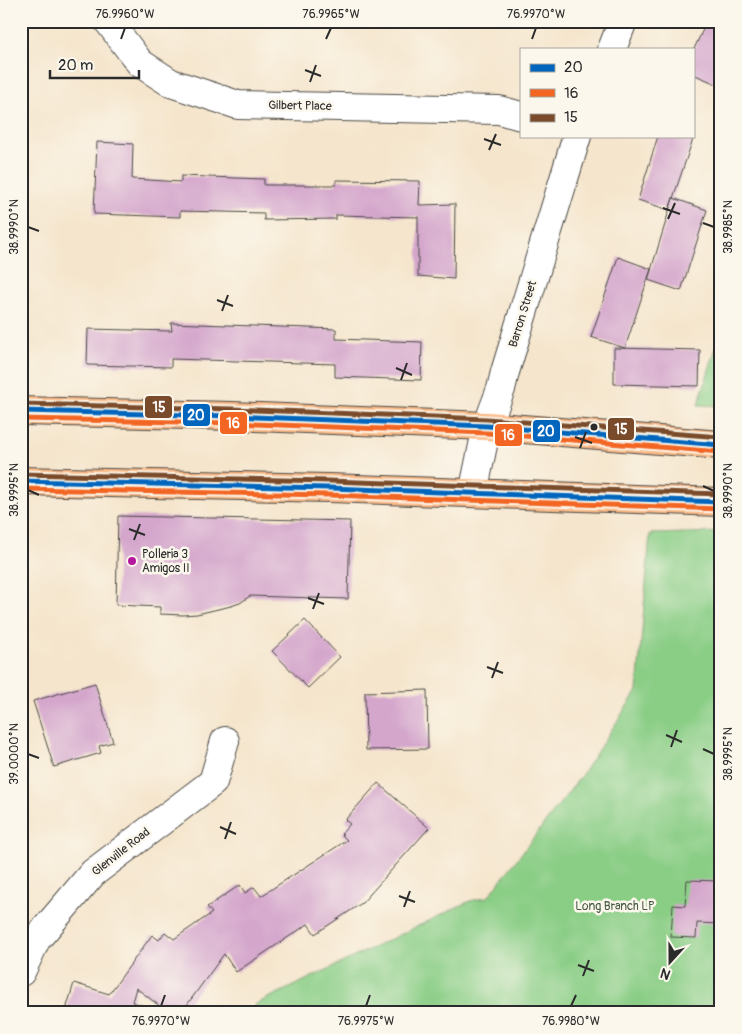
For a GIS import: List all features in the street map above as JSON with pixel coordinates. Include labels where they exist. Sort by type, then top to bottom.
[{"type":"main road","points":[[21,411],[232,416],[487,426],[721,444]]},
{"type":"main road","points":[[21,481],[320,488],[721,502]]},
{"type":"street","name":"Gilbert Place","points":[[108,21],[140,63],[171,83],[238,105],[499,110],[520,116]]},
{"type":"street","points":[[612,48],[623,21]]},
{"type":"street","name":"Barron Street","points":[[473,493],[487,426],[501,389],[576,138]]},
{"type":"street","name":"Glenville Road","points":[[21,972],[36,940],[93,873],[213,782],[226,741]]},
{"type":"green space","points":[[721,332],[721,406],[698,405]]},
{"type":"green space","name":"Long Branch LP","points":[[721,532],[721,1013],[253,1013],[256,1004],[470,901],[488,897],[581,776],[637,691],[650,534]]},
{"type":"building","points":[[707,21],[721,21],[721,86],[694,74],[694,49]]},
{"type":"building","points":[[657,138],[693,138],[669,210],[638,200]]},
{"type":"building","points":[[97,142],[133,144],[132,179],[181,182],[181,176],[264,179],[264,185],[336,185],[336,180],[420,181],[419,205],[455,204],[454,279],[418,276],[418,217],[336,215],[336,219],[264,220],[264,213],[180,211],[180,217],[94,214]]},
{"type":"building","points":[[673,198],[707,210],[681,291],[648,280]]},
{"type":"building","points":[[618,257],[651,269],[625,348],[591,337]]},
{"type":"building","points":[[171,323],[336,329],[336,339],[422,342],[421,380],[335,377],[335,364],[171,359],[171,367],[87,365],[88,329],[172,331]]},
{"type":"building","points":[[614,348],[700,350],[699,386],[614,384]]},
{"type":"building","points":[[118,516],[350,521],[348,599],[250,596],[240,603],[231,606],[197,614],[183,615],[160,614],[160,607],[116,605]]},
{"type":"building","points":[[305,620],[340,657],[308,688],[272,651]]},
{"type":"building","points":[[95,683],[113,742],[99,746],[101,753],[54,767],[33,701]]},
{"type":"building","points":[[427,690],[428,749],[366,750],[365,692]]},
{"type":"building","points":[[378,783],[429,828],[362,903],[315,934],[308,924],[236,972],[224,954],[181,1013],[169,1013],[136,988],[132,1002],[151,1008],[150,1013],[65,1013],[74,983],[109,994],[152,935],[159,940],[165,932],[174,939],[212,913],[207,907],[240,885],[245,893],[254,887],[261,896],[347,840],[341,834],[350,824],[345,820]]},
{"type":"building","points":[[687,880],[721,881],[721,924],[697,923],[696,938],[671,937],[673,905],[685,906]]},
{"type":"transit line","name":"15","points":[[21,404],[232,409],[487,419],[721,437]]},
{"type":"transit line","name":"20","points":[[21,411],[232,416],[487,426],[721,445]]},
{"type":"transit line","name":"16","points":[[21,419],[232,423],[487,433],[720,452]]},
{"type":"transit line","name":"15","points":[[21,474],[329,481],[721,494]]},
{"type":"transit line","name":"20","points":[[21,481],[329,488],[721,502]]},
{"type":"transit line","name":"16","points":[[21,489],[329,495],[721,509]]},
{"type":"place","name":"Polleria 3 Amigos II","points":[[132,561]]}]
